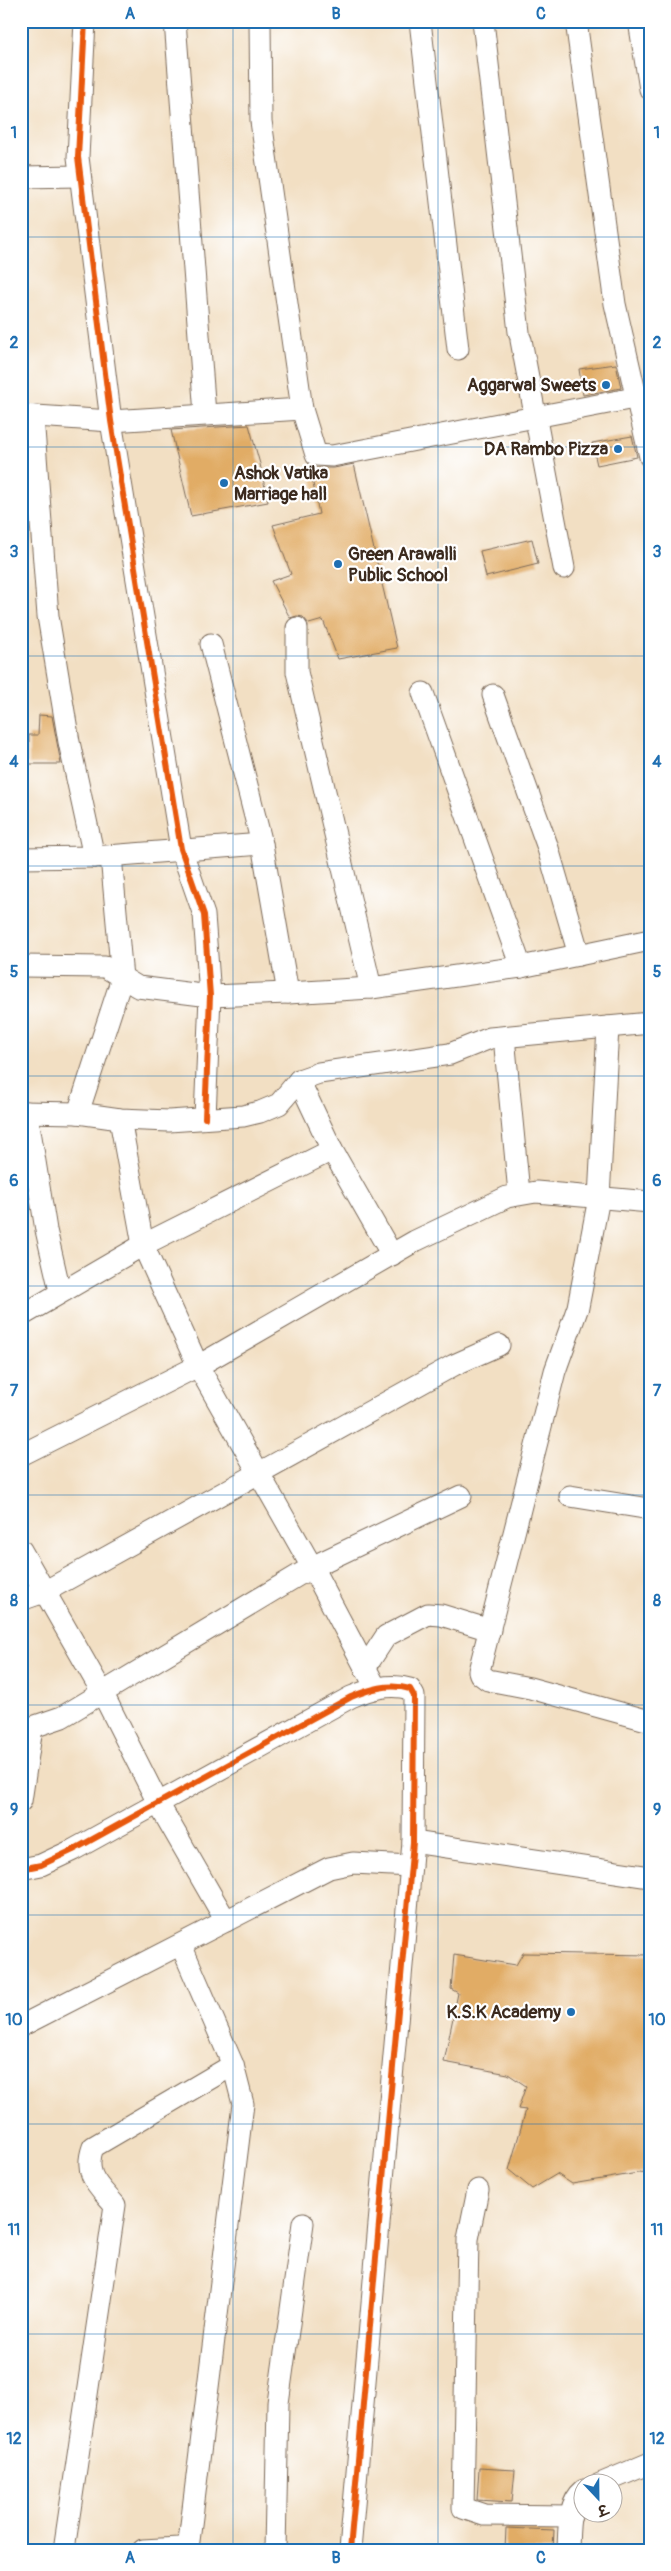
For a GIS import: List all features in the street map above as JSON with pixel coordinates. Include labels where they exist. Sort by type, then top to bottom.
[{"type":"street","points":[[85,21],[78,157],[80,176],[111,421],[181,849],[204,915],[210,996],[205,1118]]},
{"type":"street","points":[[175,21],[205,414]]},
{"type":"street","points":[[260,21],[261,121],[302,409],[314,453],[322,457],[643,396]]},
{"type":"street","points":[[420,21],[458,349]]},
{"type":"street","points":[[483,21],[520,336],[564,568]]},
{"type":"street","points":[[576,21],[615,304],[643,396],[650,457]]},
{"type":"street","points":[[639,21],[650,89]]},
{"type":"street","points":[[21,177],[80,176]]},
{"type":"street","points":[[78,1113],[122,978],[102,856],[69,742],[48,616],[27,415],[111,421],[302,409]]},
{"type":"street","points":[[297,628],[297,672],[371,988]]},
{"type":"street","points":[[211,644],[262,844],[288,993]]},
{"type":"street","points":[[422,693],[521,967]]},
{"type":"street","points":[[493,695],[547,845],[579,955]]},
{"type":"street","points":[[21,858],[102,856],[262,844]]},
{"type":"street","points":[[21,966],[97,966],[111,969],[138,987],[210,996],[288,993],[371,988],[521,967],[650,940]]},
{"type":"street","points":[[60,1291],[46,1230],[24,1112],[78,1113],[120,1119],[169,1121],[250,1115],[273,1107],[284,1100],[299,1080],[319,1072],[450,1054],[490,1038],[650,1023]]},
{"type":"street","points":[[608,1027],[600,1198],[578,1307],[555,1371],[479,1671],[483,1677],[650,1721]]},
{"type":"street","points":[[504,1037],[519,1193]]},
{"type":"street","points":[[299,1080],[332,1150],[392,1255]]},
{"type":"street","points":[[120,1119],[143,1245],[198,1366],[312,1567],[376,1688]]},
{"type":"street","points":[[21,1316],[60,1291],[143,1245],[332,1150]]},
{"type":"street","points":[[21,1455],[198,1366],[415,1241],[519,1193],[536,1192],[650,1202]]},
{"type":"street","points":[[21,1600],[44,1592],[454,1365],[499,1344]]},
{"type":"street","points":[[21,1801],[27,1729],[62,1717],[312,1567],[461,1496]]},
{"type":"street","points":[[570,1496],[650,1509]]},
{"type":"street","points":[[21,1550],[102,1692],[158,1803],[226,1921]]},
{"type":"street","points":[[365,1668],[386,1636],[428,1614],[440,1615],[490,1630]]},
{"type":"street","points":[[21,1869],[41,1864],[73,1850],[351,1697],[376,1688],[399,1686],[410,1689],[414,1699],[413,1842],[350,2550]]},
{"type":"street","points":[[413,1842],[650,1877]]},
{"type":"street","points":[[21,2026],[316,1874],[340,1865],[410,1866]]},
{"type":"street","points":[[143,2550],[189,2547],[243,2104],[233,2065],[181,1945]]},
{"type":"street","points":[[64,2550],[115,2205],[91,2176],[89,2160],[94,2148],[233,2065]]},
{"type":"street","points":[[478,2190],[468,2239],[463,2508],[484,2515],[570,2516]]},
{"type":"street","points":[[276,2550],[278,2403],[303,2223]]},
{"type":"street","points":[[624,2474],[650,2463]]},
{"type":"street","points":[[568,2550],[570,2516],[574,2503]]},
{"type":"building","points":[[616,364],[621,388],[583,395],[579,369]]},
{"type":"building","name":"Ashok Vatika Marriage hall","points":[[249,425],[268,502],[191,516],[171,430]]},
{"type":"building","name":"DA Rambo Pizza","points":[[632,436],[637,457],[597,465],[592,443]]},
{"type":"building","name":"Green Arawalli Public School","points":[[354,464],[397,648],[338,659],[323,620],[309,624],[303,617],[290,618],[271,581],[291,574],[273,525],[319,514],[310,468],[334,468]]},
{"type":"building","points":[[532,539],[538,564],[486,577],[480,551]]},
{"type":"building","points":[[39,715],[52,716],[61,764],[29,764],[29,735],[38,735]]},
{"type":"building","points":[[523,1953],[650,1955],[650,2174],[638,2173],[572,2184],[557,2174],[532,2189],[509,2170],[526,2110],[518,2109],[526,2086],[508,2074],[444,2062],[458,1993],[451,1989],[454,1955],[516,1965]]},
{"type":"building","points":[[479,2468],[515,2470],[512,2502],[477,2500]]},
{"type":"building","points":[[506,2528],[554,2530],[553,2550],[505,2550]]},
{"type":"cycle path","points":[[85,21],[78,157],[111,421],[181,849],[204,915],[210,996],[205,1118]]},
{"type":"cycle path","points":[[21,1869],[41,1865],[73,1850],[351,1697],[372,1689],[387,1687],[410,1689],[414,1696],[413,1842],[350,2550]]},
{"type":"place","name":"Aggarwal Sweets","points":[[606,385]]},
{"type":"place","name":"DA Rambo Pizza","points":[[618,449]]},
{"type":"place","name":"Ashok Vatika Marriage hall","points":[[224,483]]},
{"type":"place","name":"Green Arawalli Public School","points":[[338,564]]},
{"type":"place","name":"K.S.K Academy","points":[[571,2012]]}]
